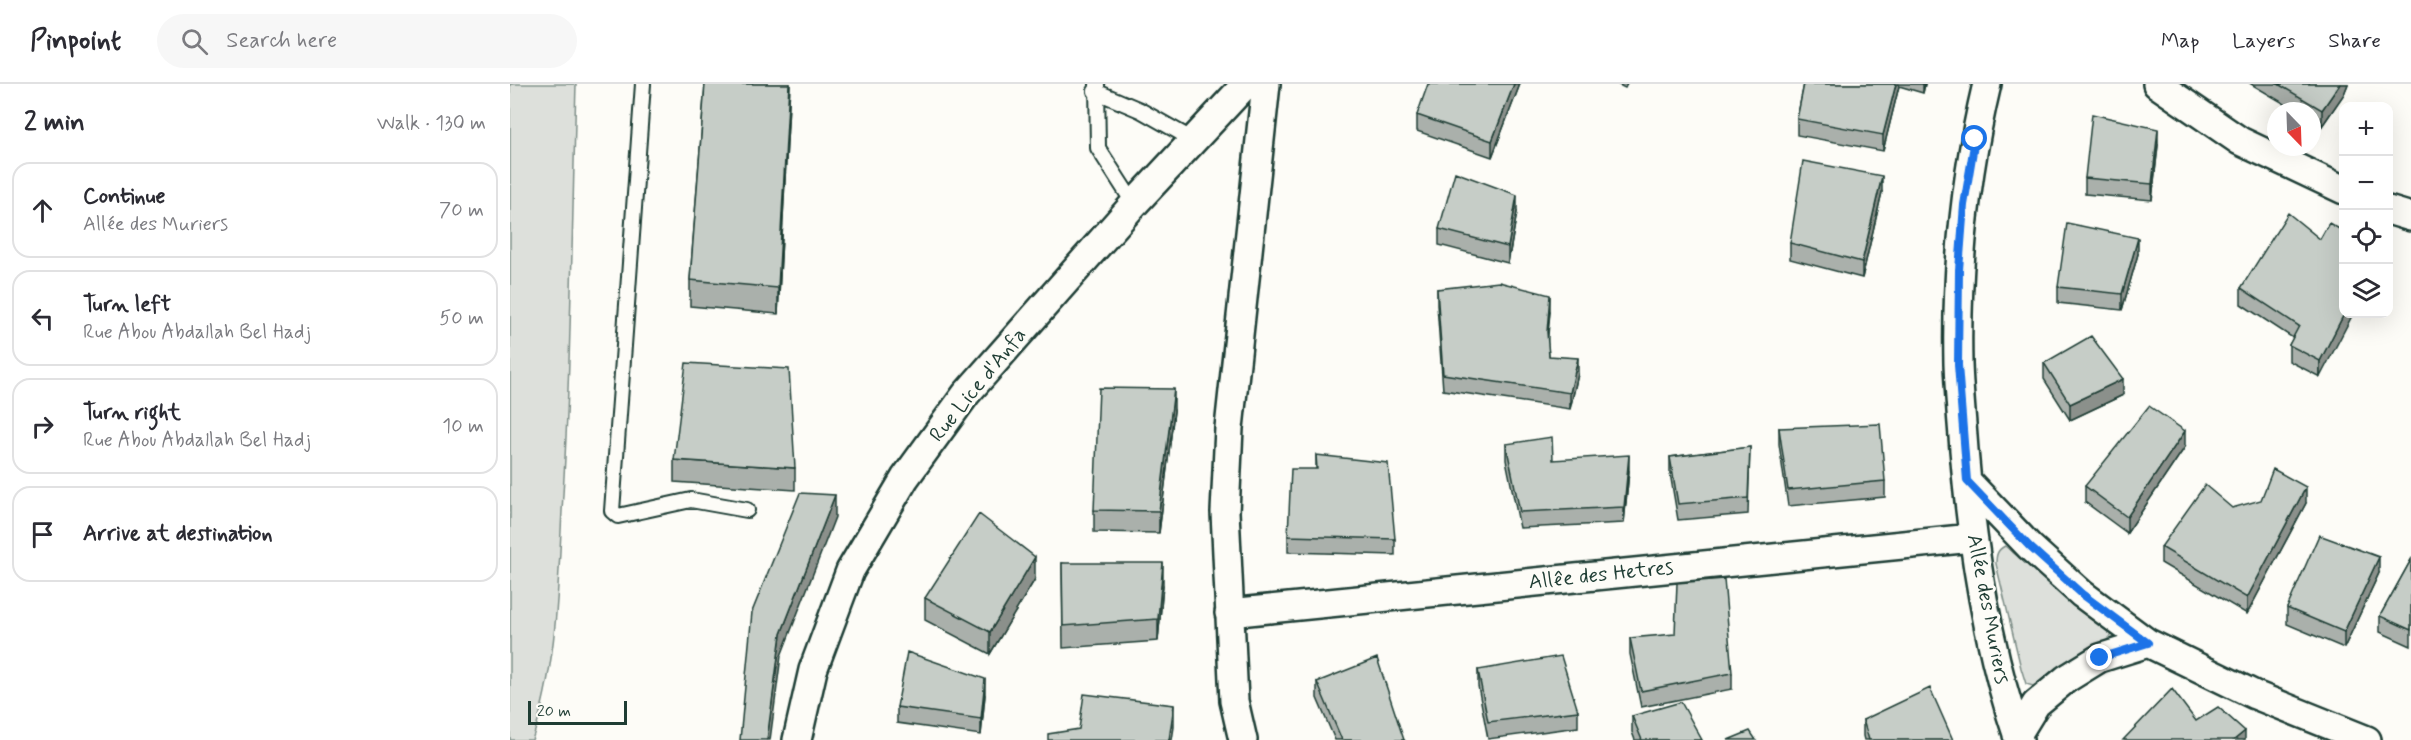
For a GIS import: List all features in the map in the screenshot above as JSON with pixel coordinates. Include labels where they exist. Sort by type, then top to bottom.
[{"type":"street","name":"Rue Lice d'Anfa","points":[[797,740],[813,670],[850,571],[905,478],[966,394],[1134,204],[1246,84]]},
{"type":"street","points":[[1243,740],[1234,701],[1225,512],[1229,428],[1266,84]]},
{"type":"street","points":[[2157,84],[2241,141],[2339,188]]},
{"type":"street","name":"Allée des Muriers","points":[[1990,86],[1964,205],[1959,270],[1958,365],[1972,538],[2001,681],[2018,737]]},
{"type":"street","points":[[2393,212],[2411,217]]},
{"type":"street","points":[[1967,481],[2030,547],[2082,594],[2148,643],[2255,695],[2367,740]]},
{"type":"street","name":"Allêe des Hetres","points":[[1229,613],[1972,538]]},
{"type":"street","points":[[2018,737],[2036,704],[2066,679],[2100,658],[2148,643]]},
{"type":"lane","points":[[643,84],[612,511],[618,516],[691,500],[747,510]]},
{"type":"lane","points":[[1134,204],[1098,148],[1096,88],[1195,141]]},
{"type":"shaded area","points":[[510,84],[576,84],[571,298],[557,598],[547,684],[532,740],[510,740]]},
{"type":"shaded area","points":[[2005,546],[2113,634],[2105,642],[2033,686],[2026,684],[2021,668],[1996,564],[2000,549]]},
{"type":"building","points":[[705,84],[789,84],[778,288],[690,280]]},
{"type":"building","points":[[1428,84],[1514,84],[1492,141],[1417,115]]},
{"type":"building","points":[[1804,84],[1896,84],[1883,135],[1797,119]]},
{"type":"building","points":[[2278,84],[2340,84],[2322,110],[2321,102],[2308,102]]},
{"type":"building","points":[[2092,114],[2158,129],[2152,184],[2085,178]]},
{"type":"building","points":[[1803,161],[1882,176],[1862,262],[1790,243]]},
{"type":"building","points":[[1455,172],[1517,195],[1508,247],[1439,229]]},
{"type":"building","points":[[2288,213],[2320,239],[2329,223],[2339,229],[2339,318],[2342,318],[2320,361],[2289,345],[2299,326],[2241,288]]},
{"type":"building","points":[[2067,223],[2138,238],[2122,294],[2058,287]]},
{"type":"building","points":[[1499,282],[1550,295],[1547,332],[1549,356],[1578,358],[1570,393],[1443,374],[1437,289]]},
{"type":"building","points":[[2091,336],[2123,379],[2070,404],[2044,363]]},
{"type":"building","points":[[686,363],[789,369],[795,468],[674,460]]},
{"type":"building","points":[[1099,388],[1174,389],[1159,511],[1094,510]]},
{"type":"building","points":[[2149,406],[2185,431],[2127,517],[2085,486]]},
{"type":"building","points":[[1880,424],[1885,481],[1788,490],[1779,428]]},
{"type":"building","points":[[1552,437],[1553,460],[1629,455],[1624,507],[1520,512],[1506,444]]},
{"type":"building","points":[[1750,447],[1748,498],[1678,504],[1670,457]]},
{"type":"building","points":[[1316,455],[1388,463],[1395,539],[1288,536],[1291,469],[1317,469]]},
{"type":"building","points":[[2273,469],[2306,487],[2247,598],[2161,547],[2205,485],[2232,508],[2261,500]]},
{"type":"building","points":[[800,493],[835,495],[781,634],[767,740],[740,740],[752,612]]},
{"type":"building","points":[[979,514],[1035,557],[990,632],[925,598]]},
{"type":"building","points":[[2319,535],[2379,557],[2344,632],[2287,608]]},
{"type":"building","points":[[2411,560],[2411,630],[2380,616]]},
{"type":"building","points":[[1062,563],[1163,563],[1158,619],[1063,626]]},
{"type":"building","points":[[1724,579],[1732,673],[1641,691],[1630,638],[1675,634],[1677,583]]},
{"type":"building","points":[[907,652],[985,679],[981,719],[897,707]]},
{"type":"building","points":[[1561,656],[1578,711],[1488,722],[1478,670]]},
{"type":"building","points":[[1377,658],[1404,740],[1342,740],[1317,682]]},
{"type":"building","points":[[1930,688],[1953,740],[1869,740],[1863,720]]},
{"type":"building","points":[[2172,689],[2196,721],[2218,707],[2245,731],[2234,740],[2123,740]]},
{"type":"building","points":[[1084,694],[1174,705],[1169,740],[1048,740],[1048,734],[1079,729]]},
{"type":"building","points":[[1681,702],[1702,740],[1642,740],[1632,716]]},
{"type":"building","points":[[1750,731],[1756,740],[1728,740]]},
{"type":"route","points":[[1975,139],[1964,205],[1959,270],[1958,365],[1967,481],[2030,547],[2082,594],[2148,643],[2100,658]]}]
